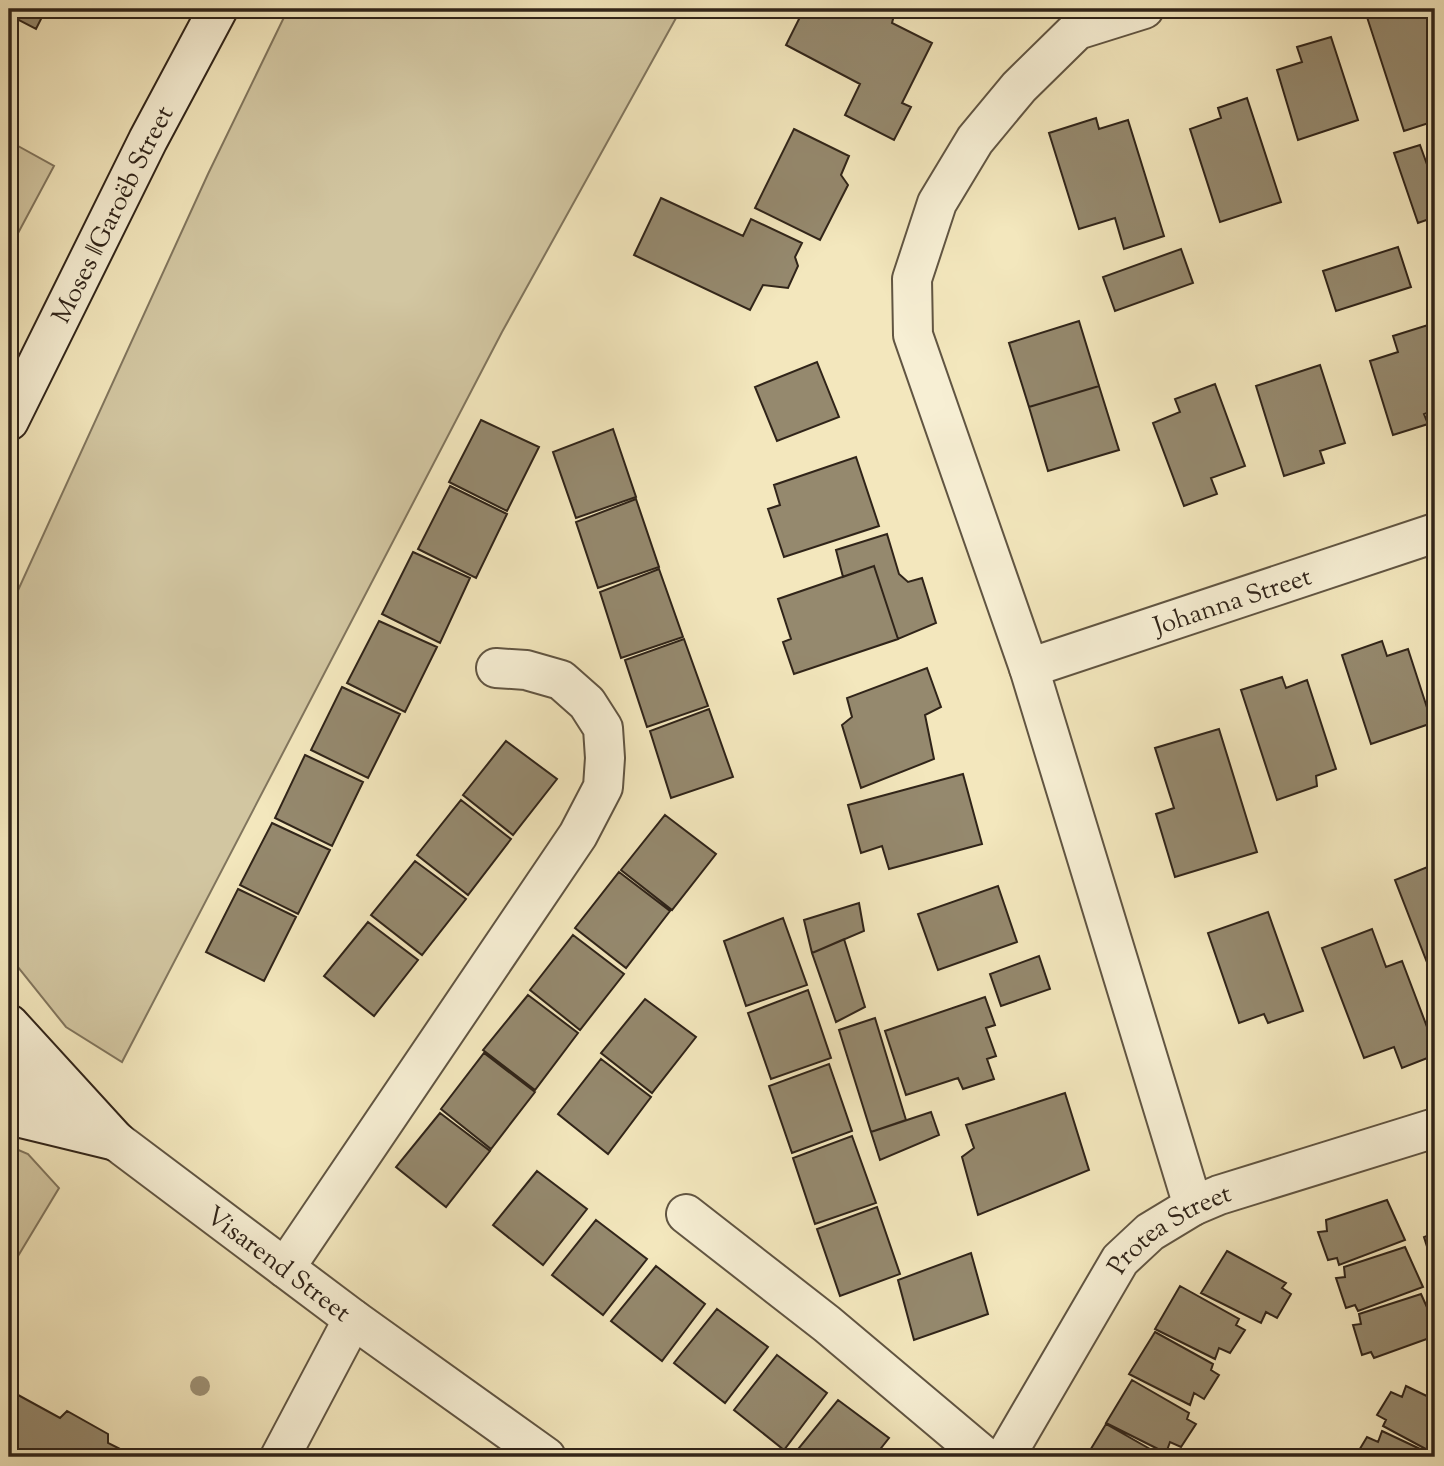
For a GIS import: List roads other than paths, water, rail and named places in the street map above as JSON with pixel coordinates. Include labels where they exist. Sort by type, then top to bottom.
[{"type":"street","name":"Moses ǁGaroëb Street","points":[[9,421],[148,140],[218,9]]},
{"type":"street","points":[[1144,9],[1077,30],[1019,87],[975,140],[937,203],[912,279],[913,335],[1029,668],[1193,1206]]},
{"type":"street","name":"Johanna Street","points":[[1029,668],[1435,533]]},
{"type":"street","points":[[285,1268],[578,835],[603,787],[603,728],[587,703],[561,680],[526,670],[496,668]]},
{"type":"street","points":[[9,1024],[117,1141]]},
{"type":"street","name":"Visarend Street","points":[[9,1072],[117,1141],[353,1319],[545,1457]]},
{"type":"street","points":[[9,1115],[117,1141]]},
{"type":"street","name":"Protea Street","points":[[1005,1457],[1121,1260],[1150,1232],[1193,1206],[1251,1184],[1435,1128]]},
{"type":"street","points":[[686,1214],[837,1333],[985,1457]]},
{"type":"street","points":[[280,1457],[353,1319]]}]
